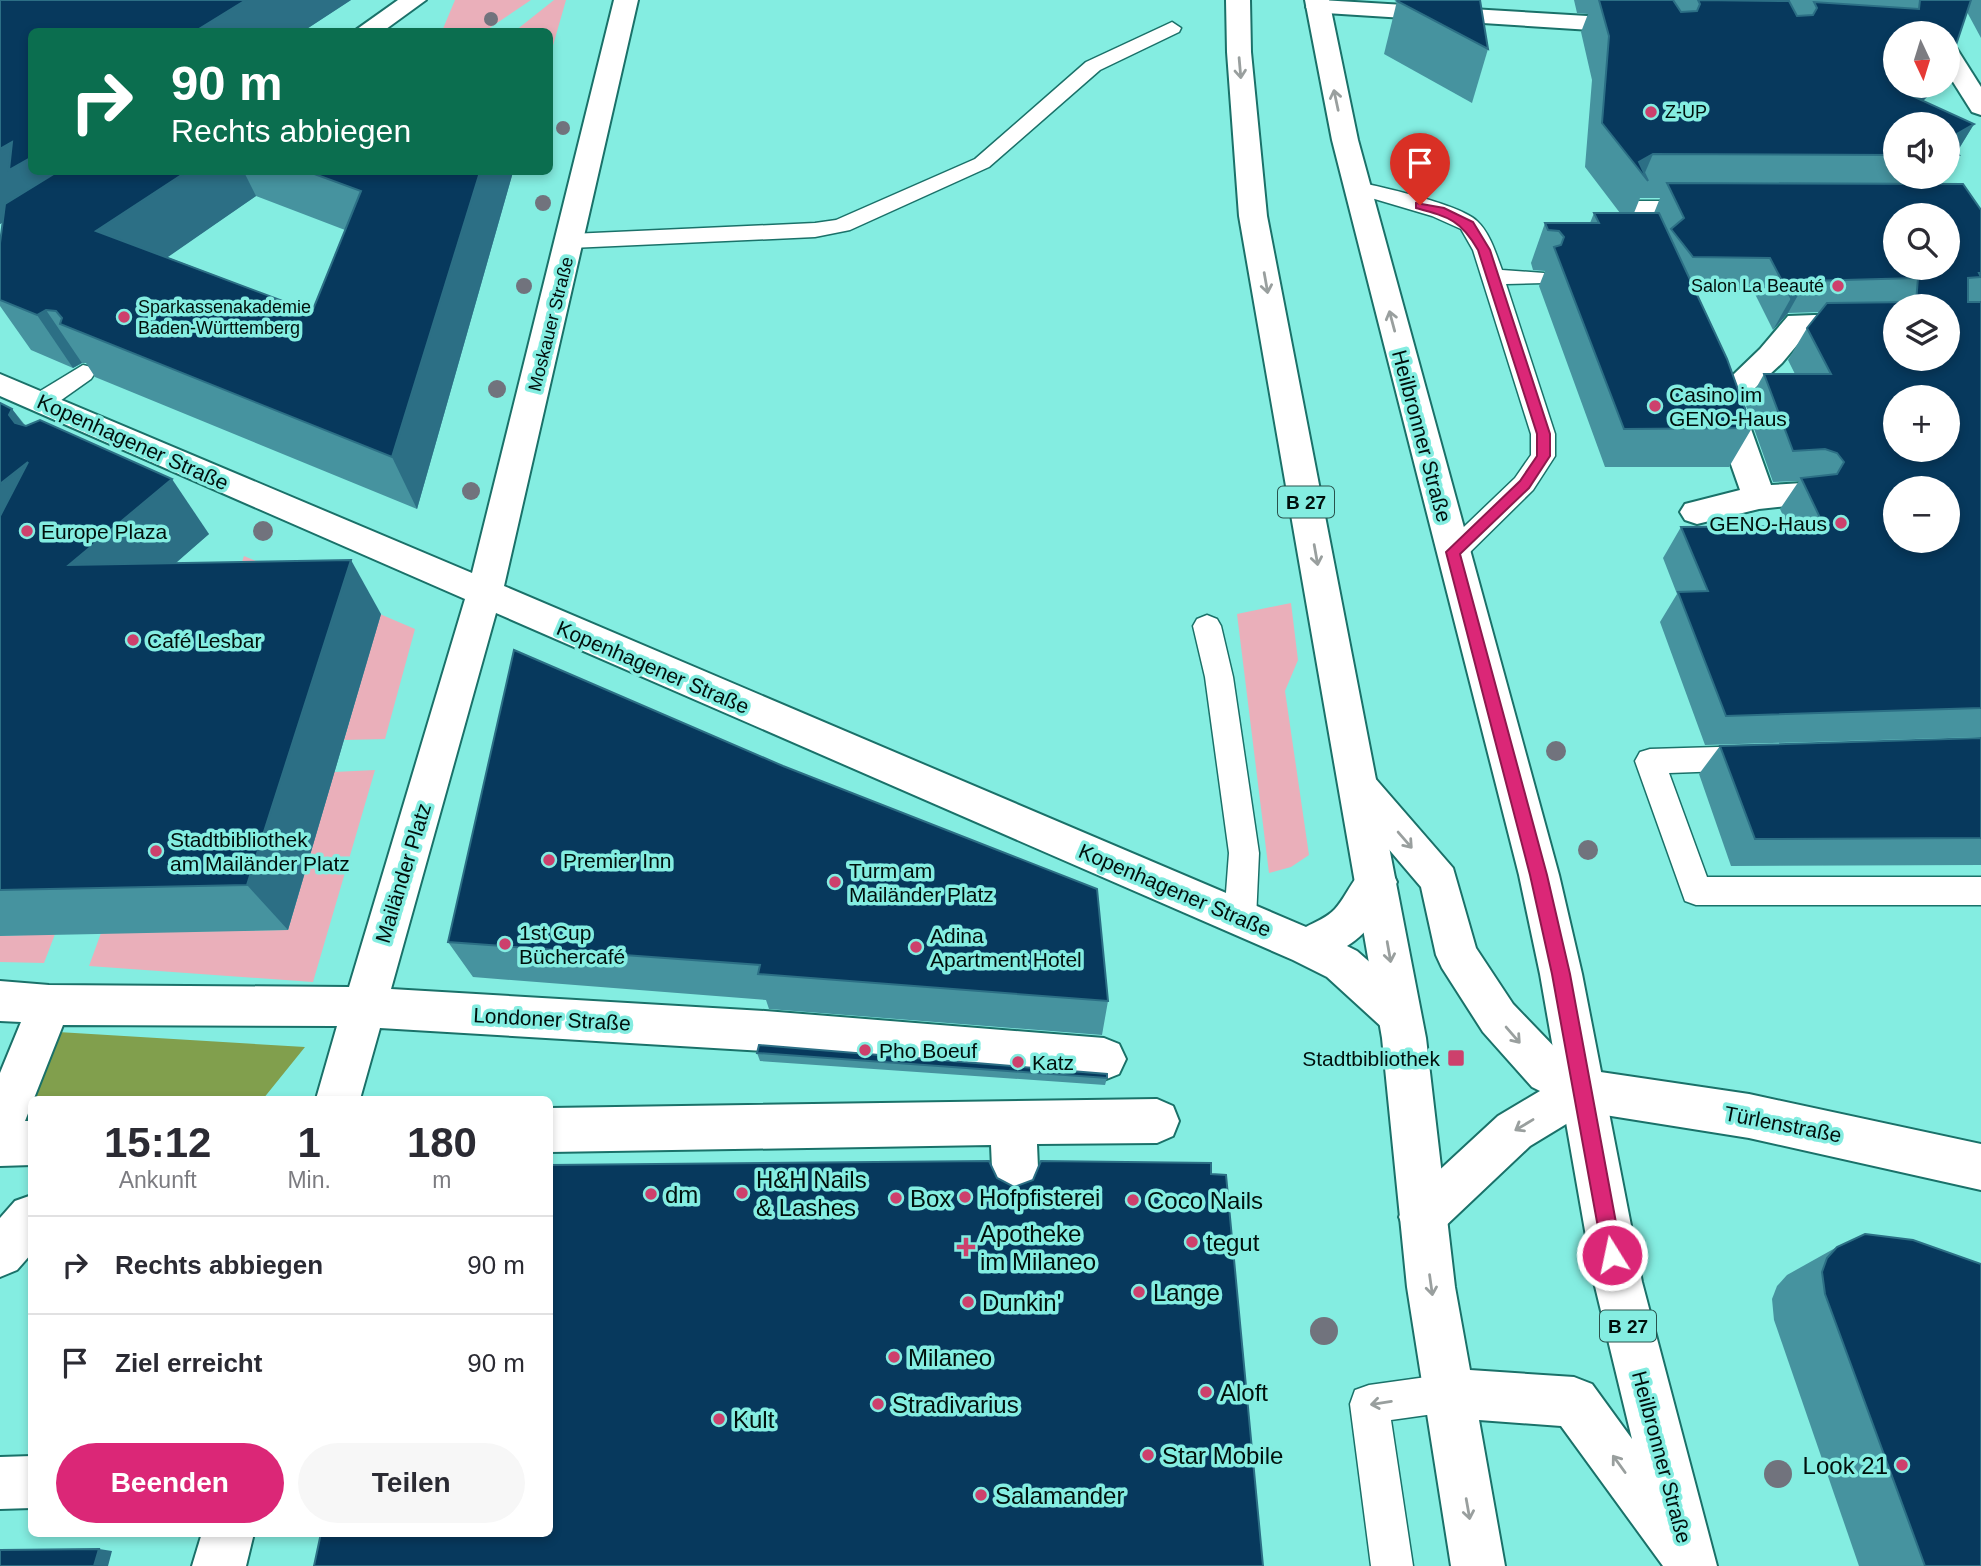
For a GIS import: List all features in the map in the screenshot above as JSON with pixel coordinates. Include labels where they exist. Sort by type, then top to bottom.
[{"type":"street","points":[[371,28],[414,0]]},
{"type":"street","name":"Moskauer Straße","points":[[468,646],[484,594],[571,241],[594,129],[626,0]]},
{"type":"street","name":"B 27","points":[[1238,0],[1238,52],[1253,216],[1400,1016],[1422,1217],[1448,1393],[1478,1566]]},
{"type":"street","points":[[1317,4],[1659,27]]},
{"type":"street","name":"Heilbronner Straße","points":[[1317,4],[1358,188],[1539,875],[1618,1282],[1689,1562]]},
{"type":"street","points":[[1960,61],[1981,107]]},
{"type":"street","points":[[1759,497],[1724,400],[1771,356],[1799,323],[1883,323]]},
{"type":"street","name":"Kopenhagener Straße","points":[[0,384],[41,402],[107,442],[484,594],[1308,947],[1342,964],[1400,1016]]},
{"type":"street","points":[[1698,512],[1759,497],[1803,495]]},
{"type":"street","name":"Mailänder Platz","points":[[339,1096],[468,646]]},
{"type":"street","name":"Türlenstraße","points":[[1360,788],[1439,880],[1457,955],[1498,1018],[1548,1072],[1582,1090],[1749,1116],[1981,1167]]},
{"type":"street","points":[[1308,947],[1348,923],[1377,883]]},
{"type":"street","name":"Londoner Straße","points":[[0,1001],[49,1005],[364,1007],[765,1031],[1104,1059]]},
{"type":"street","points":[[0,1128],[49,1005]]},
{"type":"street","points":[[1422,1217],[1514,1131],[1582,1090]]},
{"type":"street","points":[[553,1130],[1157,1121]]},
{"type":"street","points":[[1013,1123],[1015,1168]]},
{"type":"street","points":[[0,1144],[28,1143]]},
{"type":"street","points":[[0,1253],[28,1222]]},
{"type":"street","points":[[1448,1393],[1574,1402],[1689,1562]]},
{"type":"street","points":[[0,1483],[28,1482]]},
{"type":"street","points":[[219,1566],[227,1537]]},
{"type":"lane","points":[[571,241],[815,230],[842,225],[982,163],[1093,66],[1172,28]]},
{"type":"lane","points":[[1358,188],[1440,211],[1469,225],[1484,250],[1543,434],[1543,456],[1524,484],[1453,552]]},
{"type":"lane","points":[[1656,252],[1634,207],[1717,207]]},
{"type":"lane","points":[[1493,277],[1536,278]]},
{"type":"lane","points":[[41,402],[83,373]]},
{"type":"lane","points":[[1207,626],[1219,677],[1244,853],[1240,919]]},
{"type":"lane","points":[[1774,757],[1650,761],[1696,891],[1981,891]]},
{"type":"lane","points":[[1392,1566],[1369,1404],[1448,1393]]},
{"type":"shaded area","points":[[455,0],[531,0],[489,28],[443,28]]},
{"type":"shaded area","points":[[554,0],[566,0],[553,46],[553,28],[519,28]]},
{"type":"shaded area","points":[[244,556],[380,614],[223,617]]},
{"type":"shaded area","points":[[1291,603],[1298,660],[1285,691],[1309,855],[1291,867],[1269,873],[1237,614]]},
{"type":"shaded area","points":[[380,614],[415,629],[385,739],[344,740]]},
{"type":"shaded area","points":[[375,770],[313,982],[89,966],[101,933],[288,930],[334,772]]},
{"type":"shaded area","points":[[55,934],[44,963],[0,962],[0,936]]},
{"type":"shaded area","points":[[58,1032],[305,1047],[265,1096],[32,1096]]},
{"type":"shaded area","points":[[28,1106],[28,1123],[21,1123]]},
{"type":"building","points":[[0,0],[246,0],[200,28],[28,28],[28,159],[9,170],[12,142],[0,149]]},
{"type":"building","points":[[1480,0],[1488,49],[1397,1]]},
{"type":"building","points":[[1599,0],[1673,0],[1681,12],[1697,11],[1700,4],[1698,0],[1789,1],[1797,16],[1813,15],[1817,8],[1814,2],[1919,9],[1920,0],[1971,0],[1960,33],[1960,21],[1883,21],[1883,98],[1917,98],[1948,112],[1883,112],[1883,155],[1653,154],[1639,162],[1648,181],[1602,123],[1609,36]]},
{"type":"building","points":[[1960,118],[1974,124],[1960,132]]},
{"type":"building","points":[[52,175],[181,175],[96,231],[312,312],[361,191],[317,175],[479,175],[392,457],[60,324],[62,318],[56,311],[46,310],[37,315],[0,300],[0,243],[5,204]]},
{"type":"building","name":"GENO-Haus","points":[[1667,183],[1883,184],[1883,189],[1960,189],[1960,184],[1963,184],[1981,210],[1981,277],[1968,278],[1968,302],[1981,302],[1981,708],[1726,716],[1678,592],[1708,591],[1681,527],[1824,526],[1801,478],[1837,474],[1844,462],[1837,453],[1825,449],[1793,451],[1764,374],[1831,374],[1807,328],[1827,303],[1883,302],[1883,371],[1960,371],[1960,294],[1917,294],[1918,280],[1960,280],[1960,203],[1883,203],[1883,279],[1806,281],[1791,298],[1770,258],[1693,257],[1671,229],[1684,218]]},
{"type":"building","points":[[1594,213],[1659,213],[1727,359],[1752,428],[1624,429],[1554,247],[1561,245],[1564,237],[1559,231],[1548,230],[1545,223],[1599,223]]},
{"type":"building","name":"Stadtbibliothek am Mailänder Platz","points":[[0,403],[12,409],[9,415],[15,423],[26,426],[40,420],[172,479],[69,565],[351,560],[247,885],[0,890],[0,516],[28,462],[0,484]]},
{"type":"building","name":"Turm am Mailänder Platz","points":[[514,650],[783,766],[1097,889],[1108,1001],[758,974],[760,965],[448,942]]},
{"type":"building","points":[[1981,738],[1981,838],[1755,839],[1720,746]]},
{"type":"building","points":[[759,1045],[1107,1074],[1107,1078],[757,1053]]},
{"type":"building","name":"Milaneo","points":[[989,1161],[997,1178],[1014,1187],[1033,1180],[1041,1161],[1211,1163],[1211,1174],[1226,1175],[1263,1566],[314,1566],[320,1537],[553,1537],[553,1165]]},
{"type":"building","name":"Look 21","points":[[1865,1234],[1913,1240],[1981,1264],[1981,1566],[1925,1566],[1825,1294],[1822,1272],[1827,1258],[1837,1247]]},
{"type":"building","points":[[99,1549],[94,1566],[0,1566],[0,1550]]},
{"type":"place","name":"Z-UP","points":[[1651,112]]},
{"type":"place","name":"Salon La Beauté","points":[[1838,286]]},
{"type":"place","name":"Sparkassenakademie Baden-Württemberg","points":[[124,317]]},
{"type":"place","name":"Casino im GENO-Haus","points":[[1655,406]]},
{"type":"place","name":"GENO-Haus","points":[[1841,523]]},
{"type":"place","name":"Europe Plaza","points":[[27,531]]},
{"type":"place","name":"Café Lesbar","points":[[133,640]]},
{"type":"place","name":"Stadtbibliothek am Mailänder Platz","points":[[156,851]]},
{"type":"place","name":"Premier Inn","points":[[549,860]]},
{"type":"place","name":"Turm am Mailänder Platz","points":[[835,882]]},
{"type":"place","name":"1st Cup Büchercafé","points":[[505,944]]},
{"type":"place","name":"Adina Apartment Hotel","points":[[916,947]]},
{"type":"place","name":"Pho Boeuf","points":[[865,1050]]},
{"type":"place","name":"Stadtbibliothek","points":[[1456,1058]]},
{"type":"place","name":"Katz","points":[[1018,1062]]},
{"type":"place","name":"H&H Nails & Lashes","points":[[742,1193]]},
{"type":"place","name":"dm","points":[[651,1194]]},
{"type":"place","name":"Hofpfisterei","points":[[965,1197]]},
{"type":"place","name":"Box","points":[[896,1198]]},
{"type":"place","name":"Coco Nails","points":[[1133,1200]]},
{"type":"place","name":"tegut","points":[[1192,1242]]},
{"type":"place","name":"Apotheke im Milaneo","points":[[966,1247]]},
{"type":"place","name":"Lange","points":[[1139,1292]]},
{"type":"place","name":"Dunkin'","points":[[968,1302]]},
{"type":"place","name":"Milaneo","points":[[894,1357]]},
{"type":"place","name":"Aloft","points":[[1206,1392]]},
{"type":"place","name":"Stradivarius","points":[[878,1404]]},
{"type":"place","name":"Kult","points":[[719,1419]]},
{"type":"place","name":"Star Mobile","points":[[1148,1455]]},
{"type":"place","name":"Look 21","points":[[1902,1465]]},
{"type":"place","name":"Salamander","points":[[981,1495]]},
{"type":"route","points":[[1420,205],[1469,225],[1484,250],[1543,434],[1543,456],[1524,484],[1453,552],[1539,875],[1561,974],[1612,1255]]}]
